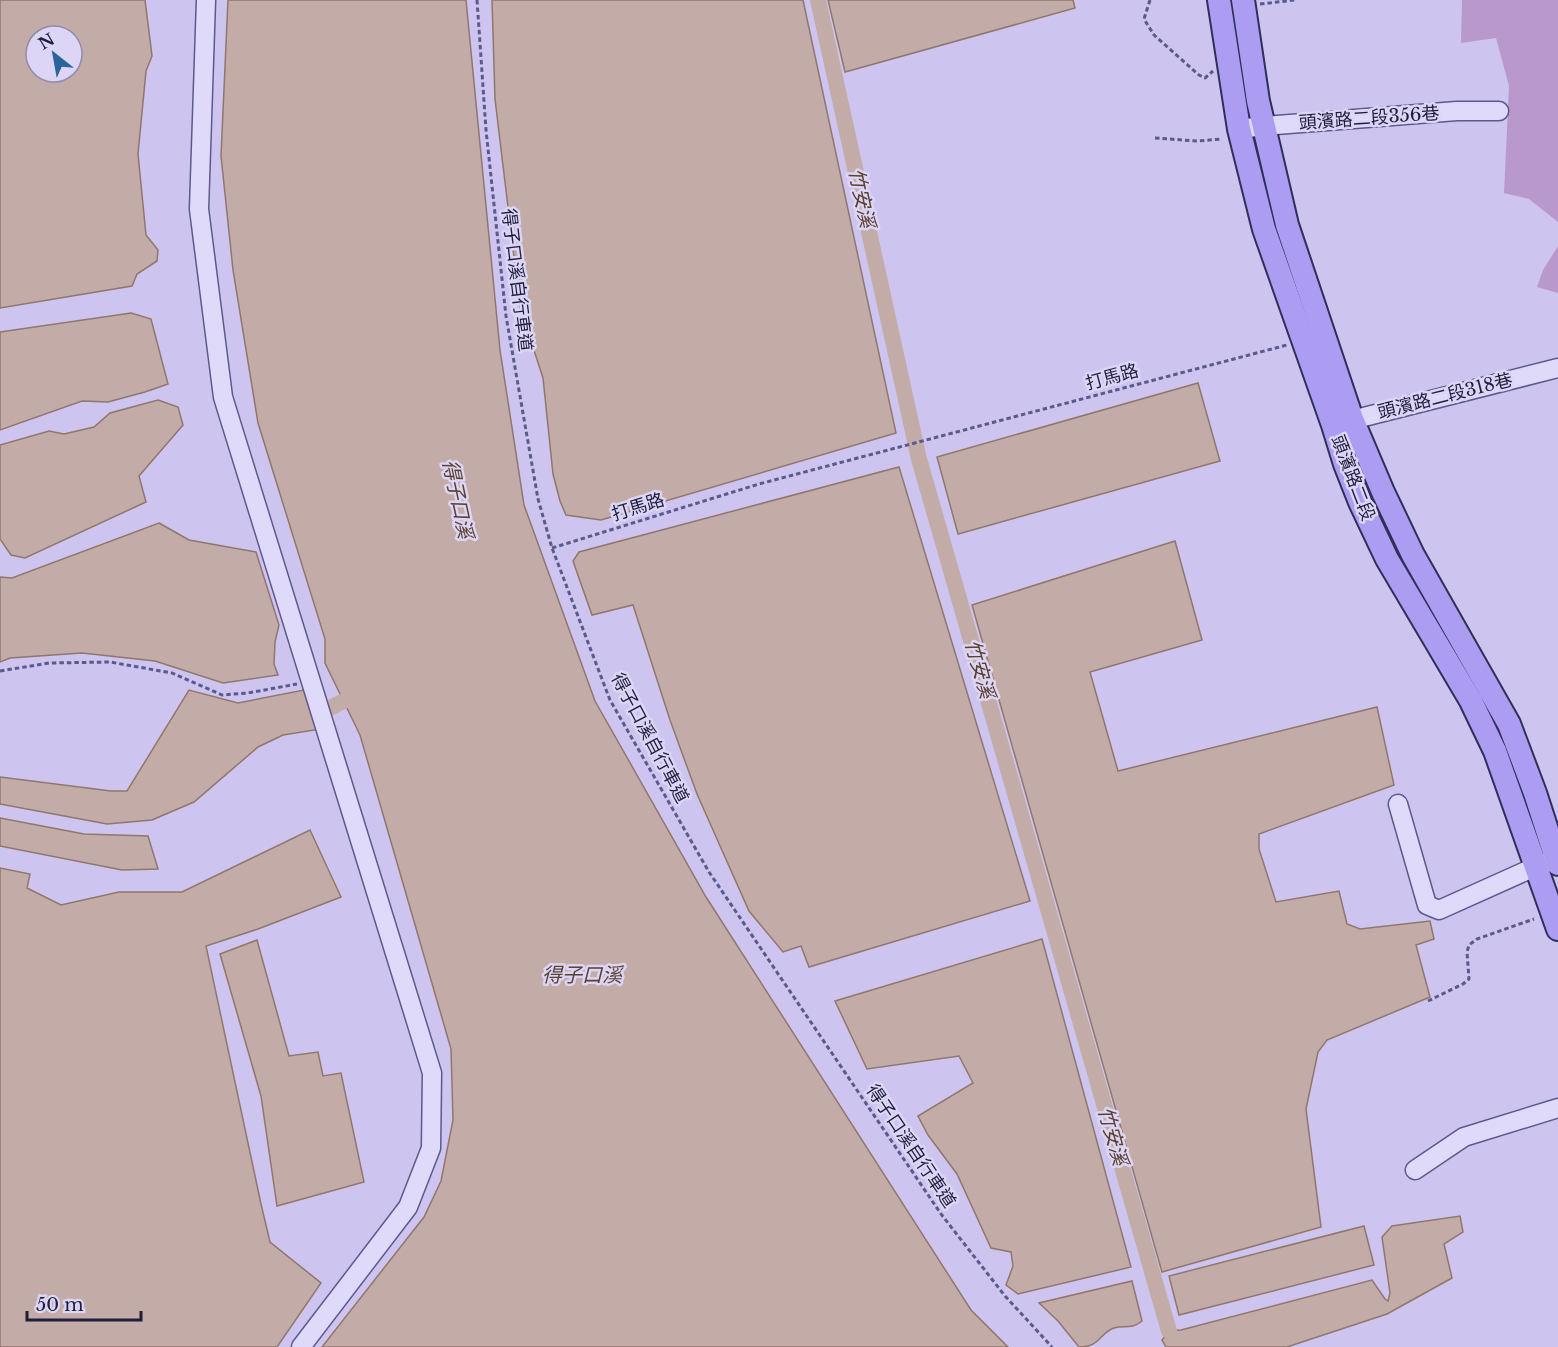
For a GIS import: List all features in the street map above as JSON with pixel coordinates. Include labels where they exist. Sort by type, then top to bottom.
[{"type":"main road","name":"頭濱路二段","points":[[1219,0],[1240,133],[1264,229],[1304,341],[1342,422]]},
{"type":"main road","name":"頭濱路二段","points":[[1243,3],[1258,101],[1287,225],[1342,422],[1345,464],[1360,502],[1388,559],[1471,701],[1552,862],[1555,921]]},
{"type":"lane","points":[[206,0],[199,209],[223,397],[432,1073],[431,1148],[408,1207],[302,1347]]},
{"type":"lane","name":"頭濱路二段356巷","points":[[1240,133],[1264,126],[1457,111],[1499,111]]},
{"type":"lane","name":"頭濱路二段318巷","points":[[1342,422],[1558,368]]},
{"type":"lane","points":[[1398,804],[1427,905],[1439,910],[1552,862]]},
{"type":"lane","points":[[1415,1170],[1464,1137],[1558,1108]]},
{"type":"path","name":"得子口溪自行車道","points":[[477,0],[486,130],[506,316],[538,499],[552,548],[610,700],[709,872],[941,1214],[1005,1296],[1052,1347]]},
{"type":"path","points":[[1150,0],[1144,19],[1154,35],[1199,75],[1205,78],[1228,58]]},
{"type":"path","points":[[1243,3],[1295,0]]},
{"type":"path","points":[[1155,138],[1197,141],[1240,133]]},
{"type":"path","name":"打馬路","points":[[552,548],[759,483],[1304,341]]},
{"type":"path","points":[[0,671],[49,663],[110,662],[172,673],[222,695],[311,682]]},
{"type":"path","points":[[1428,1001],[1469,979],[1467,952],[1469,945],[1477,939],[1555,921]]},
{"type":"shaded area","points":[[1462,0],[1558,0],[1558,222],[1529,199],[1504,193],[1509,86],[1496,38],[1461,43]]},
{"type":"shaded area","points":[[1558,246],[1558,293],[1537,287],[1543,270]]},
{"type":"water","points":[[0,0],[145,0],[152,56],[146,71],[138,154],[146,235],[158,250],[157,261],[137,274],[132,286],[0,308]]},
{"type":"water","name":"得子口溪","points":[[228,0],[466,0],[500,350],[524,505],[595,701],[706,897],[971,1310],[1008,1347],[322,1347],[424,1217],[441,1181],[453,1120],[451,1049],[360,735],[325,663],[325,639],[258,423],[233,270],[221,156]]},
{"type":"water","points":[[492,0],[803,0],[896,433],[601,520],[566,515],[553,474],[543,378],[520,307],[495,99]]},
{"type":"water","points":[[828,0],[1073,0],[1075,8],[845,72]]},
{"type":"water","points":[[131,313],[151,319],[168,384],[108,402],[82,401],[0,430],[0,332]]},
{"type":"water","points":[[1198,383],[1220,461],[958,534],[937,457]]},
{"type":"water","points":[[158,400],[178,407],[183,425],[139,476],[146,502],[25,558],[11,555],[0,539],[0,445],[49,431],[64,434],[94,427],[110,413]]},
{"type":"water","points":[[899,467],[1030,901],[809,967],[801,946],[783,952],[749,911],[697,794],[670,720],[633,605],[592,615],[573,561],[579,552]]},
{"type":"water","points":[[159,523],[189,540],[256,552],[279,625],[275,642],[274,664],[278,675],[223,683],[155,661],[82,653],[10,658],[0,662],[0,577],[12,578]]},
{"type":"water","points":[[1175,541],[1202,640],[1090,672],[1118,771],[1377,707],[1394,785],[1259,834],[1259,849],[1276,902],[1339,891],[1347,924],[1360,929],[1430,921],[1434,939],[1416,945],[1430,997],[1327,1040],[1318,1052],[1306,1109],[1321,1227],[1162,1272],[972,605]]},
{"type":"water","points":[[309,689],[321,729],[283,735],[258,747],[194,802],[152,820],[107,824],[0,804],[0,777],[127,791],[189,690],[238,703]]},
{"type":"water","points":[[0,818],[84,834],[148,836],[158,869],[122,870],[0,846]]},
{"type":"water","points":[[310,830],[341,897],[206,946],[270,1242],[321,1283],[277,1347],[0,1347],[0,868],[30,874],[27,888],[61,905],[119,892],[182,892]]},
{"type":"water","points":[[1042,939],[1131,1267],[1018,1294],[1006,1285],[1013,1266],[1011,1252],[991,1248],[957,1174],[928,1135],[918,1116],[973,1083],[959,1056],[867,1069],[835,1001]]},
{"type":"water","points":[[257,940],[289,1056],[318,1052],[323,1076],[341,1073],[364,1182],[277,1206],[261,1096],[220,954]]},
{"type":"water","points":[[1460,1216],[1463,1232],[1444,1244],[1452,1278],[1387,1314],[1287,1347],[1166,1347],[1162,1340],[1169,1331],[1181,1330],[1372,1280],[1388,1301],[1390,1293],[1382,1237],[1392,1226]]},
{"type":"water","points":[[1364,1226],[1374,1265],[1179,1315],[1169,1276]]},
{"type":"water","points":[[1132,1281],[1142,1321],[1131,1326],[1109,1330],[1092,1345],[1079,1347],[1058,1321],[1039,1303]]},
{"type":"waterway","name":"竹安溪","points":[[818,0],[919,459],[1169,1331]]},
{"type":"waterway","points":[[332,707],[363,691]]}]
